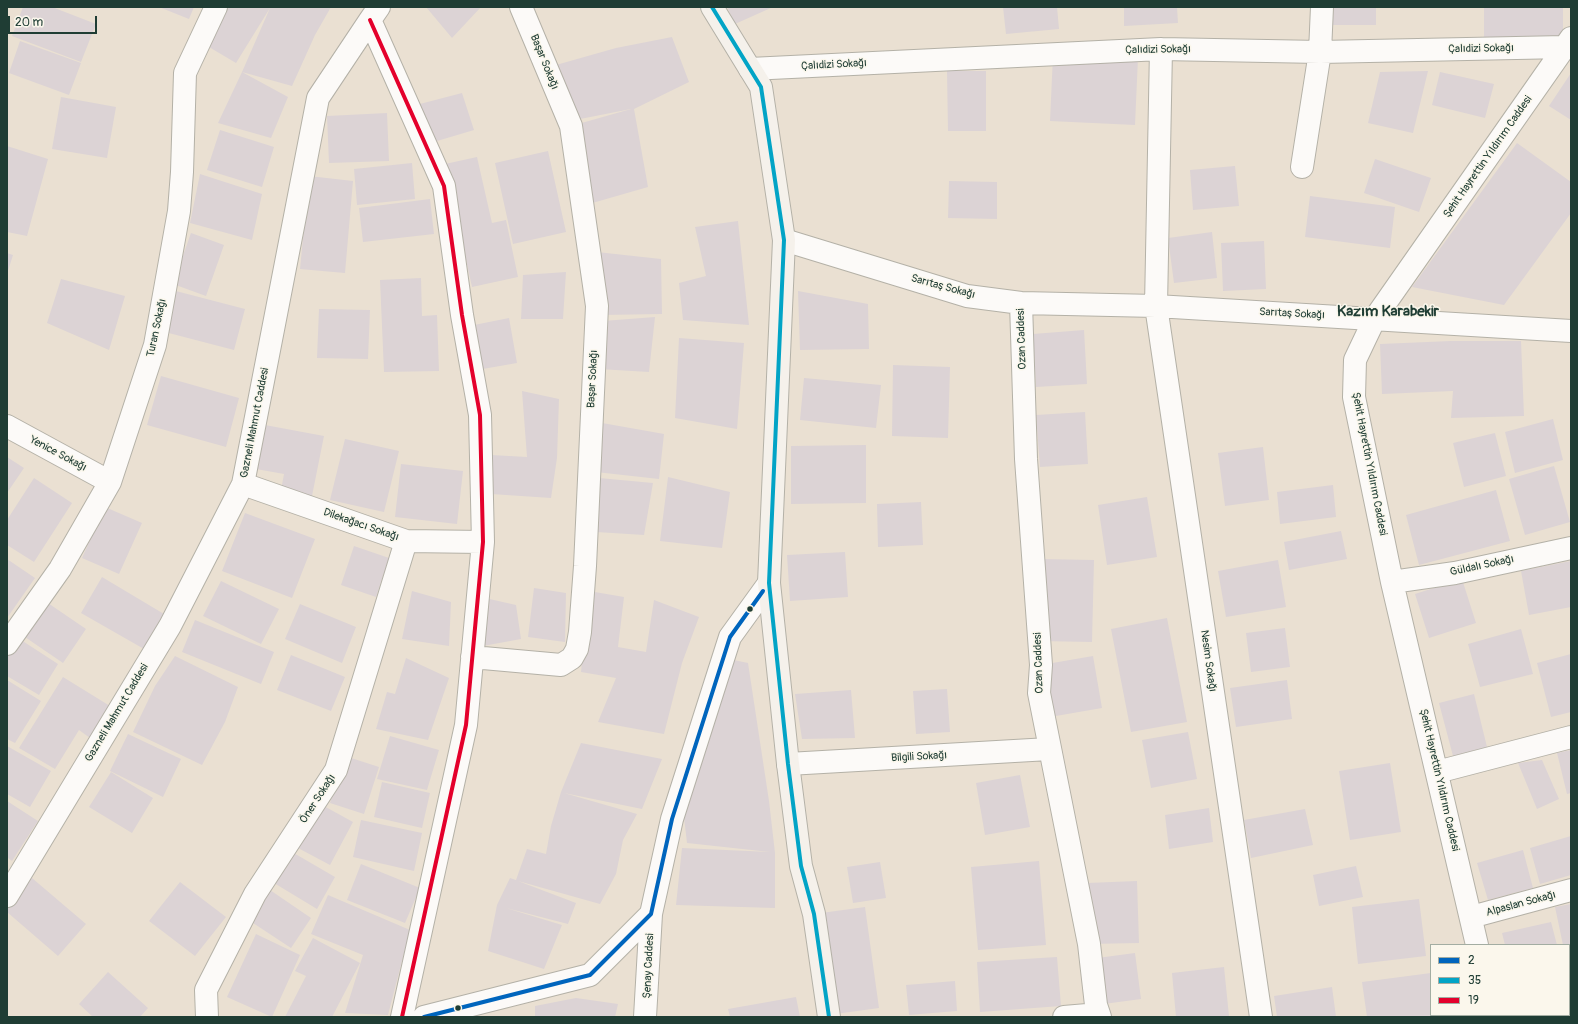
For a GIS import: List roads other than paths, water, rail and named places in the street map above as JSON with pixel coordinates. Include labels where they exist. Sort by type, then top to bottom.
[{"type":"street","name":"Turan Sokağı","points":[[8,638],[60,569],[110,482],[156,345],[179,211],[182,172],[185,73],[216,7]]},
{"type":"street","name":"Başar Sokağı","points":[[472,657],[561,665],[572,658],[575,654],[580,632],[597,306],[571,126],[521,7]]},
{"type":"street","points":[[712,7],[761,87],[784,240],[769,582],[788,764],[801,866],[814,914],[829,1017]]},
{"type":"street","points":[[1302,167],[1320,52],[1322,7]]},
{"type":"street","points":[[374,13],[444,186],[462,315],[480,415],[483,542],[466,725],[402,1017]]},
{"type":"street","name":"Gazneli Mahmut Caddesi","points":[[7,896],[170,626],[243,484],[318,98],[374,13]]},
{"type":"street","name":"Çalıdizi Sokağı","points":[[750,69],[1161,49],[1320,52],[1568,43]]},
{"type":"street","name":"Şehit Hayrettin Yıldırım Caddesi","points":[[1477,944],[1392,582],[1354,397],[1355,360],[1375,318],[1568,43]]},
{"type":"street","points":[[1156,306],[1161,49]]},
{"type":"street","name":"Sarıtaş Sokağı","points":[[784,240],[967,296],[1021,303],[1156,306],[1571,331]]},
{"type":"street","name":"Ozan Caddesi","points":[[1021,303],[1026,459],[1041,665],[1039,694],[1089,944],[1096,1005],[1099,1015]]},
{"type":"street","name":"Nesim Sokağı","points":[[1156,306],[1261,1017]]},
{"type":"street","name":"Yenice Sokağı","points":[[7,426],[110,482]]},
{"type":"street","name":"Dilekağacı Sokağı","points":[[243,484],[406,541],[483,542]]},
{"type":"street","name":"Öner Sokağı","points":[[207,1017],[206,990],[255,894],[336,770],[406,541]]},
{"type":"street","name":"Güldalı Sokağı","points":[[1392,582],[1455,572],[1571,548]]},
{"type":"street","name":"Şenay Caddesi","points":[[645,1017],[651,914],[672,820],[730,637],[769,582]]},
{"type":"street","points":[[1437,772],[1571,736]]},
{"type":"street","name":"Bilgili Sokağı","points":[[788,764],[1049,749]]},
{"type":"street","name":"Alpaslan Sokağı","points":[[1471,917],[1571,890]]},
{"type":"street","points":[[424,1017],[474,1011],[590,975],[651,914]]},
{"type":"street","points":[[1064,1017],[1099,1015]]},
{"type":"district","name":"Kazım Karabekir","points":[[1388,312]]}]
